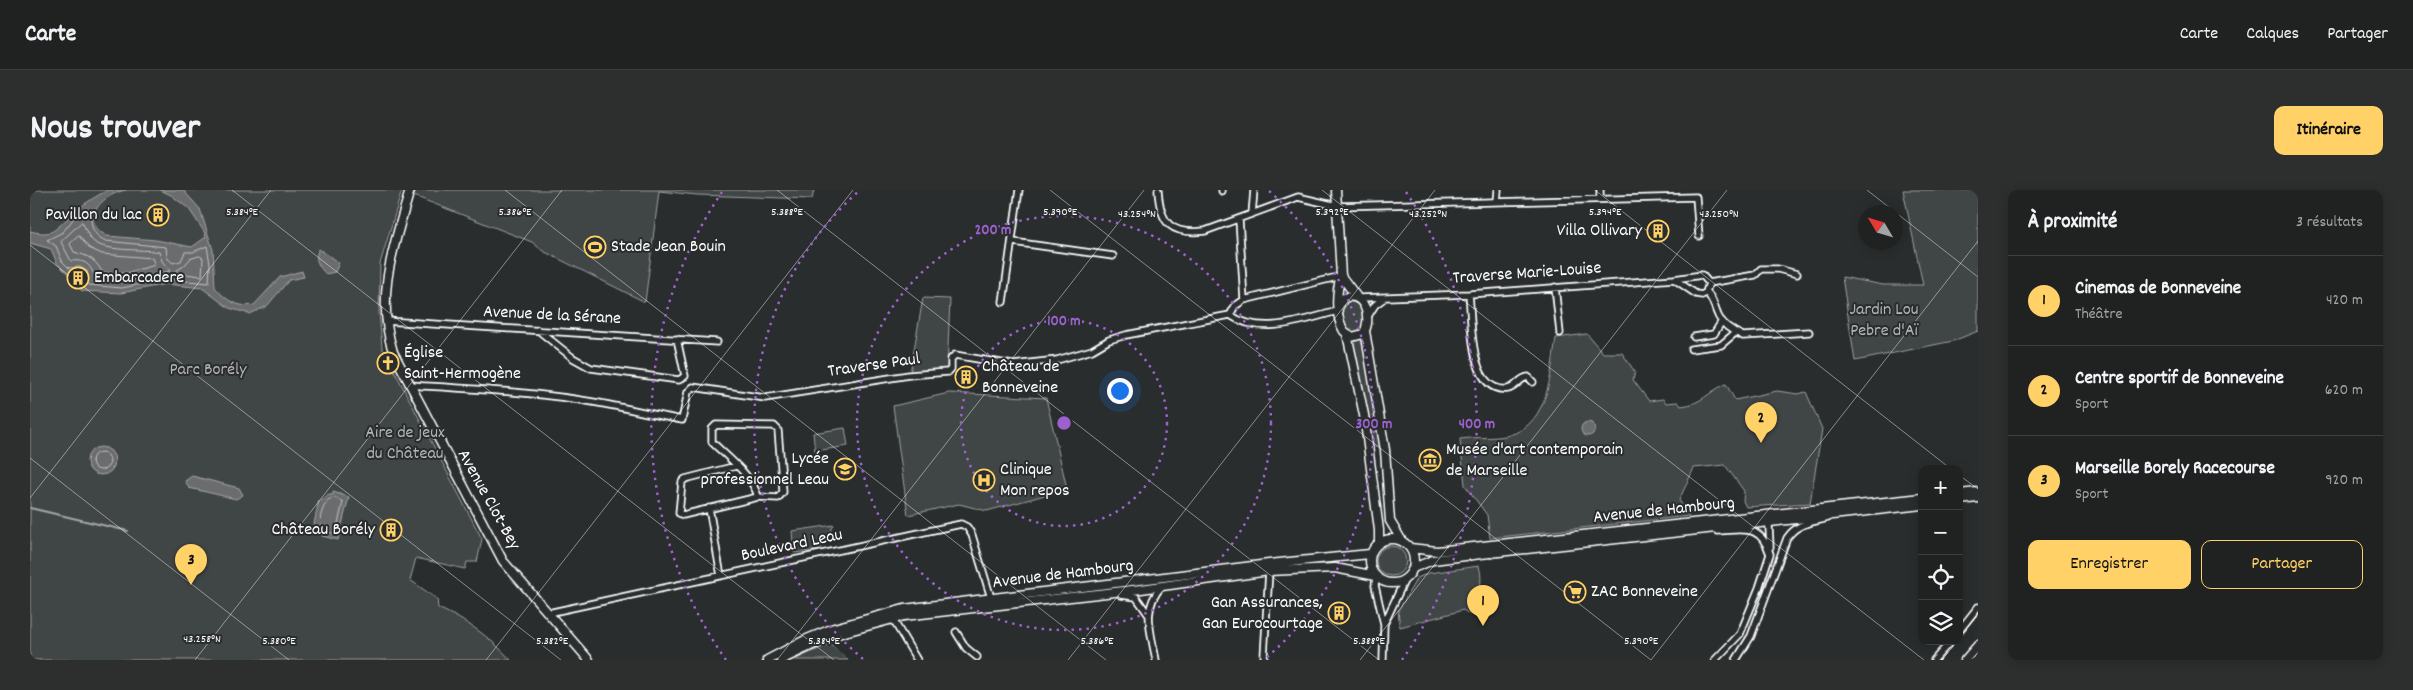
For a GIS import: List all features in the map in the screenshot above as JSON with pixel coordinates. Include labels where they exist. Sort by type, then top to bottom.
[{"type":"street","name":"Avenue Clot-Bey","points":[[410,190],[386,281],[386,321],[393,352],[498,553],[589,660]]},
{"type":"street","points":[[1003,302],[1019,190]]},
{"type":"street","points":[[1158,190],[1164,218],[1169,225],[1182,232],[1205,231],[1298,197],[1337,206],[1696,197],[1699,236]]},
{"type":"street","points":[[1252,214],[1254,190]]},
{"type":"street","points":[[1336,190],[1341,276],[1338,285],[1338,309],[1341,327],[1347,334],[1364,415],[1379,542]]},
{"type":"street","points":[[1498,190],[1498,202]]},
{"type":"street","points":[[1600,190],[1600,198]]},
{"type":"street","points":[[1239,219],[1244,300]]},
{"type":"street","points":[[1013,242],[1113,256]]},
{"type":"street","points":[[1706,292],[1709,283],[1755,275],[1762,269],[1778,269],[1797,274]]},
{"type":"street","name":"Traverse Marie-Louise","points":[[1358,297],[1383,299],[1469,294],[1674,279],[1696,274],[1702,275],[1709,283]]},
{"type":"street","points":[[1341,276],[1364,303],[1367,318],[1365,331],[1385,457],[1390,521],[1402,541],[1410,548],[1414,561],[1413,568],[1405,579],[1384,624]]},
{"type":"street","points":[[1341,276],[1244,300],[1235,306],[1230,315],[1248,323],[1274,326],[1338,309],[1344,298],[1358,297]]},
{"type":"street","points":[[1674,279],[1696,294],[1706,292]]},
{"type":"street","points":[[1555,287],[1560,333]]},
{"type":"street","points":[[1706,292],[1714,300],[1717,314],[1735,333],[1743,336],[1809,332]]},
{"type":"street","points":[[1469,294],[1474,350],[1481,375],[1486,382],[1501,388],[1512,388],[1524,378],[1528,377],[1533,382]]},
{"type":"street","points":[[1367,318],[1375,305],[1383,299]]},
{"type":"street","name":"Traverse Paul","points":[[410,385],[479,388],[555,397],[600,403],[682,420],[684,418],[688,392],[692,387],[765,398],[910,375],[948,372],[951,369],[951,359],[955,355],[1014,365],[1057,360],[1092,350],[1108,340],[1126,335],[1230,315]]},
{"type":"street","name":"Avenue de la Sérane","points":[[386,321],[717,342]]},
{"type":"street","points":[[1694,337],[1714,334],[1722,321]]},
{"type":"street","points":[[538,330],[577,361],[591,368],[679,380],[685,376],[677,339]]},
{"type":"street","points":[[1347,334],[1358,336],[1365,331]]},
{"type":"street","points":[[1691,349],[1721,346],[1735,333]]},
{"type":"street","points":[[736,466],[684,480],[682,482],[679,512],[682,515],[758,497],[778,498],[783,492],[778,430],[774,426],[716,425],[712,429],[712,442],[736,466],[756,490],[758,497]]},
{"type":"street","points":[[1370,458],[1385,457]]},
{"type":"street","points":[[1963,494],[1978,492]]},
{"type":"street","name":"Avenue de Hambourg","points":[[1410,548],[1437,551],[1831,506],[1918,498]]},
{"type":"street","points":[[1963,500],[1978,498]]},
{"type":"street","name":"Avenue de Hambourg","points":[[1413,568],[1433,560],[1706,528],[1770,523],[1918,505]]},
{"type":"street","points":[[1715,660],[1736,639],[1759,588],[1770,554],[1770,523],[1776,516],[1825,510],[1831,506]]},
{"type":"street","points":[[709,508],[721,576]]},
{"type":"street","points":[[1736,660],[1745,648],[1791,532],[1803,524],[1838,515]]},
{"type":"street","name":"Boulevard Leau","points":[[548,614],[961,524],[967,527],[972,535],[991,598]]},
{"type":"street","points":[[1706,528],[1715,531],[1751,530],[1762,536],[1770,554]]},
{"type":"street","points":[[1383,660],[1384,624],[1376,576],[1370,566],[1370,554],[1379,542],[1390,538],[1402,541]]},
{"type":"street","name":"Avenue de Hambourg","points":[[767,660],[807,638],[862,619],[904,609],[1370,554]]},
{"type":"street","name":"Avenue de Hambourg","points":[[781,660],[828,637],[892,618],[1162,586],[1269,571],[1335,568],[1376,576]]},
{"type":"street","points":[[1264,656],[1269,571]]},
{"type":"street","points":[[1376,576],[1387,583],[1405,579]]},
{"type":"street","points":[[1148,614],[1153,596],[1162,586]]},
{"type":"street","points":[[1759,588],[1768,590]]},
{"type":"street","points":[[1092,594],[1107,596],[1132,595],[1142,602],[1148,614],[1156,660]]},
{"type":"street","points":[[1963,626],[1978,606]]},
{"type":"street","points":[[892,618],[917,660]]},
{"type":"street","points":[[956,632],[966,648],[977,656]]},
{"type":"street","points":[[1736,639],[1745,648]]},
{"type":"street","points":[[1936,660],[1947,645]]},
{"type":"street","points":[[1960,660],[1975,648]]},
{"type":"street","points":[[1965,660],[1975,648]]},
{"type":"green space","name":"Parc Borély","points":[[30,190],[402,190],[380,264],[379,312],[382,347],[482,539],[477,562],[467,562],[465,569],[416,558],[410,580],[437,599],[438,608],[459,618],[477,630],[511,660],[30,660]]},
{"type":"green space","name":"Stade Jean Bouin","points":[[416,190],[814,190],[812,199],[697,195],[659,191],[645,302],[543,251],[532,242],[414,196]]},
{"type":"green space","name":"Jardin Lou Pebre d'Aï","points":[[1903,190],[1978,190],[1978,331],[1953,341],[1855,361],[1842,277],[1883,285],[1923,285]]},
{"type":"green space","points":[[923,298],[950,299],[947,371],[910,373]]},
{"type":"green space","points":[[1353,300],[1362,307],[1364,319],[1363,326],[1355,333],[1346,329],[1342,308],[1344,303]]},
{"type":"green space","points":[[1587,334],[1603,353],[1622,353],[1635,372],[1633,380],[1649,401],[1663,399],[1666,403],[1678,402],[1681,406],[1688,405],[1695,403],[1726,384],[1735,400],[1777,391],[1798,394],[1806,392],[1822,429],[1810,503],[1746,507],[1743,501],[1744,491],[1725,465],[1694,468],[1679,500],[1689,516],[1490,538],[1487,515],[1465,485],[1460,439],[1499,437],[1516,433],[1528,425],[1544,400],[1549,385],[1556,338]]},
{"type":"green space","points":[[1354,339],[1361,339],[1362,341],[1381,446],[1371,447],[1352,342]]},
{"type":"green space","points":[[949,393],[1046,398],[1067,489],[987,511],[959,504],[908,515],[893,406]]},
{"type":"green space","points":[[845,428],[848,446],[815,451],[813,433]]},
{"type":"green space","points":[[834,525],[820,550],[794,553],[792,531]]},
{"type":"green space","points":[[1391,546],[1397,547],[1405,555],[1405,567],[1397,575],[1391,576],[1385,575],[1377,567],[1376,561],[1377,555],[1385,547]]},
{"type":"green space","points":[[1479,566],[1481,577],[1480,611],[1469,614],[1463,610],[1400,627],[1398,611],[1417,578],[1429,573]]},
{"type":"green space","points":[[830,644],[848,660],[794,660]]},
{"type":"water","points":[[108,190],[126,190],[117,192],[102,202],[97,208],[94,215],[94,223],[98,230],[107,236],[156,240],[192,247],[206,237],[205,233],[189,209],[171,195],[160,190],[183,190],[200,209],[213,250],[215,287],[232,302],[248,306],[254,305],[280,277],[302,271],[304,277],[289,280],[267,306],[250,314],[229,308],[202,288],[166,284],[121,293],[82,291],[80,288],[83,275],[79,271],[71,277],[57,263],[51,249],[30,243],[30,231],[44,233],[53,231],[80,208]]},
{"type":"water","points":[[319,249],[339,263],[335,272],[326,274],[321,268],[317,259]]},
{"type":"water","points":[[1585,422],[1591,422],[1595,429],[1591,436],[1585,436],[1581,432],[1581,426]]},
{"type":"water","points":[[101,447],[111,451],[115,461],[111,471],[101,475],[91,471],[87,461],[91,451]]},
{"type":"water","points":[[192,476],[239,488],[243,495],[236,499],[189,488],[185,481]]},
{"type":"water","points":[[333,492],[349,497],[338,540],[322,536],[314,524],[319,500],[322,501],[327,495],[333,495]]},
{"type":"waterway","points":[[30,508],[128,531]]},
{"type":"place","name":"Pavillon du lac","points":[[158,215]]},
{"type":"place","name":"Villa Ollivary","points":[[1658,231]]},
{"type":"place","name":"Stade Jean Bouin","points":[[595,247]]},
{"type":"place","name":"Embarcadere","points":[[78,278]]},
{"type":"place","name":"Église Saint-Hermogène","points":[[388,363]]},
{"type":"place","name":"Château de Bonneveine","points":[[966,377]]},
{"type":"place","name":"Centre sportif de Bonneveine","points":[[1761,443]]},
{"type":"place","name":"Musée d'art contemporain de Marseille","points":[[1430,460]]},
{"type":"place","name":"Lycée professionnel Leau","points":[[845,469]]},
{"type":"place","name":"Clinique Mon repos","points":[[984,480]]},
{"type":"place","name":"Château Borély","points":[[391,530]]},
{"type":"place","name":"Marseille Borely Racecourse","points":[[191,585]]},
{"type":"place","name":"ZAC Bonneveine","points":[[1575,592]]},
{"type":"place","name":"Gan Assurances, Gan Eurocourtage","points":[[1339,613]]},
{"type":"place","name":"Cinemas de Bonneveine","points":[[1483,626]]},
{"type":"park label","name":"Aire de jeux du Château","points":[[405,443]]}]
